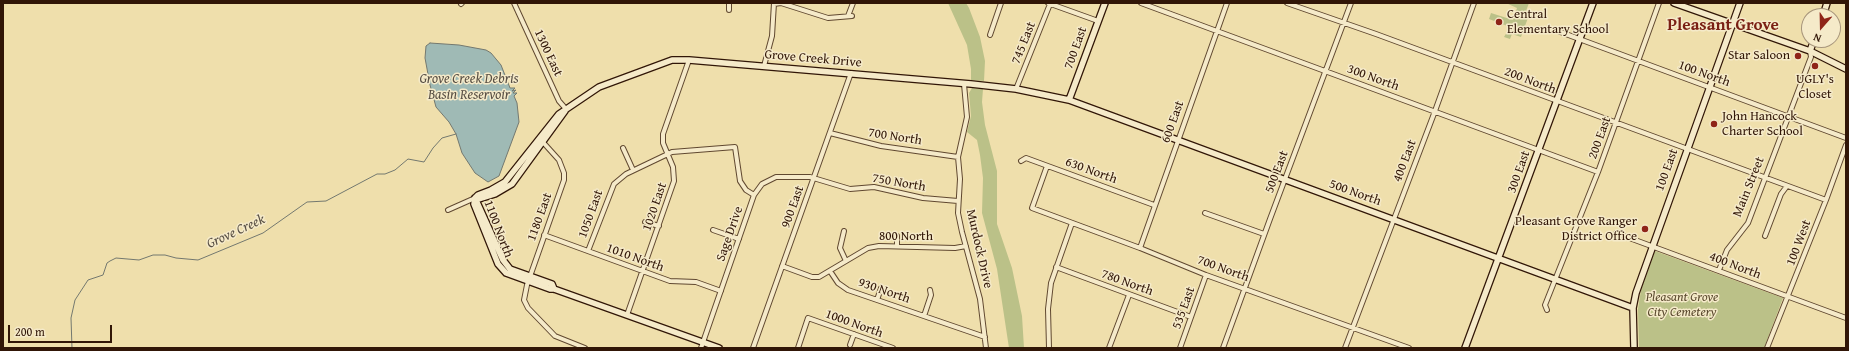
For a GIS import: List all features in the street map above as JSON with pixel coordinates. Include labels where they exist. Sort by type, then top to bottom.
[{"type":"street","name":"1300 East","points":[[514,3],[559,101],[566,109]]},
{"type":"street","points":[[728,3],[729,10]]},
{"type":"street","points":[[764,66],[772,36],[774,3],[781,3],[828,18],[850,16],[853,3]]},
{"type":"street","points":[[990,35],[1001,3]]},
{"type":"street","points":[[1049,3],[1098,21]]},
{"type":"street","name":"745 East","points":[[1016,89],[1049,3]]},
{"type":"street","name":"700 East","points":[[1069,100],[1105,3]]},
{"type":"street","name":"300 North","points":[[1141,3],[1598,172]]},
{"type":"street","name":"600 East","points":[[1140,248],[1177,139],[1227,3]]},
{"type":"street","name":"200 North","points":[[1287,3],[1826,200]]},
{"type":"street","name":"500 East","points":[[1224,348],[1264,234],[1351,3]]},
{"type":"street","name":"400 East","points":[[1345,348],[1435,111],[1474,3]]},
{"type":"street","name":"300 East","points":[[1465,348],[1593,3]]},
{"type":"street","name":"200 East","points":[[1547,310],[1546,305],[1598,172],[1659,3]]},
{"type":"street","points":[[1674,3],[1810,51],[1846,69]]},
{"type":"street","name":"100 East","points":[[1634,348],[1633,308],[1636,293],[1686,150],[1740,3]]},
{"type":"street","name":"100 North","points":[[1555,30],[1846,138]]},
{"type":"street","name":"Main Street","points":[[1719,270],[1727,250],[1748,223],[1811,57],[1811,48]]},
{"type":"street","name":"Grove Creek Drive","points":[[448,210],[475,198],[479,199],[496,194],[512,184],[541,140],[566,109],[599,87],[672,60],[689,60],[851,73],[1016,89],[1069,100]]},
{"type":"street","name":"1020 East","points":[[627,315],[674,181],[673,166],[663,143],[663,134],[689,60]]},
{"type":"street","name":"900 East","points":[[753,348],[851,73]]},
{"type":"street","name":"Murdock Drive","points":[[964,84],[966,117],[958,157],[960,179],[958,201],[959,221],[980,299],[986,348]]},
{"type":"street","name":"500 North","points":[[1069,100],[1633,308]]},
{"type":"street","name":"700 North","points":[[830,133],[881,146],[958,157]]},
{"type":"street","name":"1180 East","points":[[541,140],[555,154],[564,173],[564,180],[529,279],[524,294],[524,300],[528,308],[555,336],[585,348]]},
{"type":"street","name":"100 West","points":[[1767,348],[1826,200],[1846,144]]},
{"type":"street","points":[[623,148],[633,170],[679,150],[735,147],[740,181],[746,190],[754,195]]},
{"type":"street","name":"630 North","points":[[1021,161],[1026,158],[1154,205]]},
{"type":"street","name":"700 North","points":[[1047,166],[1032,208],[1406,348]]},
{"type":"street","name":"1050 East","points":[[588,251],[614,184],[621,177],[633,170]]},
{"type":"street","name":"Sage Drive","points":[[702,345],[754,195],[762,184],[776,177],[814,178]]},
{"type":"street","name":"750 North","points":[[814,178],[850,189],[874,187],[923,198],[958,201]]},
{"type":"street","points":[[1766,236],[1781,194],[1787,186]]},
{"type":"street","name":"1100 North","points":[[475,198],[474,204],[498,264],[506,273],[529,279],[550,289],[554,289],[627,315],[702,345],[719,348]]},
{"type":"street","points":[[1206,213],[1264,234]]},
{"type":"street","points":[[645,222],[659,226]]},
{"type":"street","points":[[1048,348],[1048,309],[1051,283],[1072,223]]},
{"type":"street","points":[[713,230],[739,239]]},
{"type":"street","points":[[844,231],[840,248],[846,261]]},
{"type":"street","name":"400 North","points":[[1616,233],[1652,245],[1846,318]]},
{"type":"street","name":"1010 North","points":[[544,235],[670,281],[696,282],[721,291]]},
{"type":"street","points":[[897,236],[897,246]]},
{"type":"street","name":"800 North","points":[[830,272],[868,248],[897,246],[955,248],[966,246]]},
{"type":"street","points":[[782,266],[812,277],[819,277],[830,272]]},
{"type":"street","name":"780 North","points":[[1056,267],[1191,317]]},
{"type":"street","name":"930 North","points":[[830,272],[834,279],[844,287],[985,338]]},
{"type":"street","name":"535 East","points":[[1180,348],[1206,274]]},
{"type":"street","points":[[877,300],[881,288]]},
{"type":"street","points":[[924,316],[931,295],[930,290]]},
{"type":"street","points":[[1109,348],[1129,295]]},
{"type":"street","name":"1000 North","points":[[798,348],[808,318],[893,348]]},
{"type":"street","points":[[850,345],[854,334]]},
{"type":"green space","points":[[948,3],[966,3],[969,8],[980,37],[985,61],[984,81],[971,80],[971,69],[967,45]]},
{"type":"green space","points":[[1506,3],[1529,3],[1526,11],[1529,15],[1521,37],[1512,34],[1510,39],[1504,37],[1510,27],[1489,19],[1491,13],[1513,20],[1517,8]]},
{"type":"green space","points":[[972,88],[983,89],[982,102],[985,125],[997,171],[997,224],[1012,268],[1022,316],[1024,348],[1009,348],[997,269],[982,213],[983,178],[980,155],[977,140],[967,132],[971,116],[969,93]]},
{"type":"green space","name":"Pleasant Grove City Cemetery","points":[[1655,251],[1783,298],[1764,348],[1639,348],[1638,309],[1641,290]]},
{"type":"water","name":"Grove Creek Debris Basin Reservoir","points":[[430,43],[459,45],[486,50],[491,53],[501,65],[510,88],[515,88],[512,91],[516,90],[513,93],[517,93],[514,96],[517,103],[519,122],[499,176],[488,182],[475,173],[462,153],[456,134],[449,122],[436,107],[425,58],[426,46]]},
{"type":"waterway","name":"Grove Creek","points":[[72,348],[71,318],[75,300],[88,280],[103,275],[107,263],[110,261],[116,258],[139,260],[153,255],[165,255],[176,258],[198,260],[263,233],[307,202],[326,201],[377,174],[385,174],[395,170],[408,159],[424,162],[442,138],[456,134]]},
{"type":"place","name":"Central Elementary School","points":[[1499,22]]},
{"type":"place","name":"Star Saloon","points":[[1798,56]]},
{"type":"place","name":"UGLY's Closet","points":[[1815,66]]},
{"type":"place","name":"John Hancock Charter School","points":[[1714,124]]},
{"type":"place","name":"Pleasant Grove Ranger District Office","points":[[1645,229]]},
{"type":"district","name":"Pleasant Grove","points":[[1723,26]]}]
